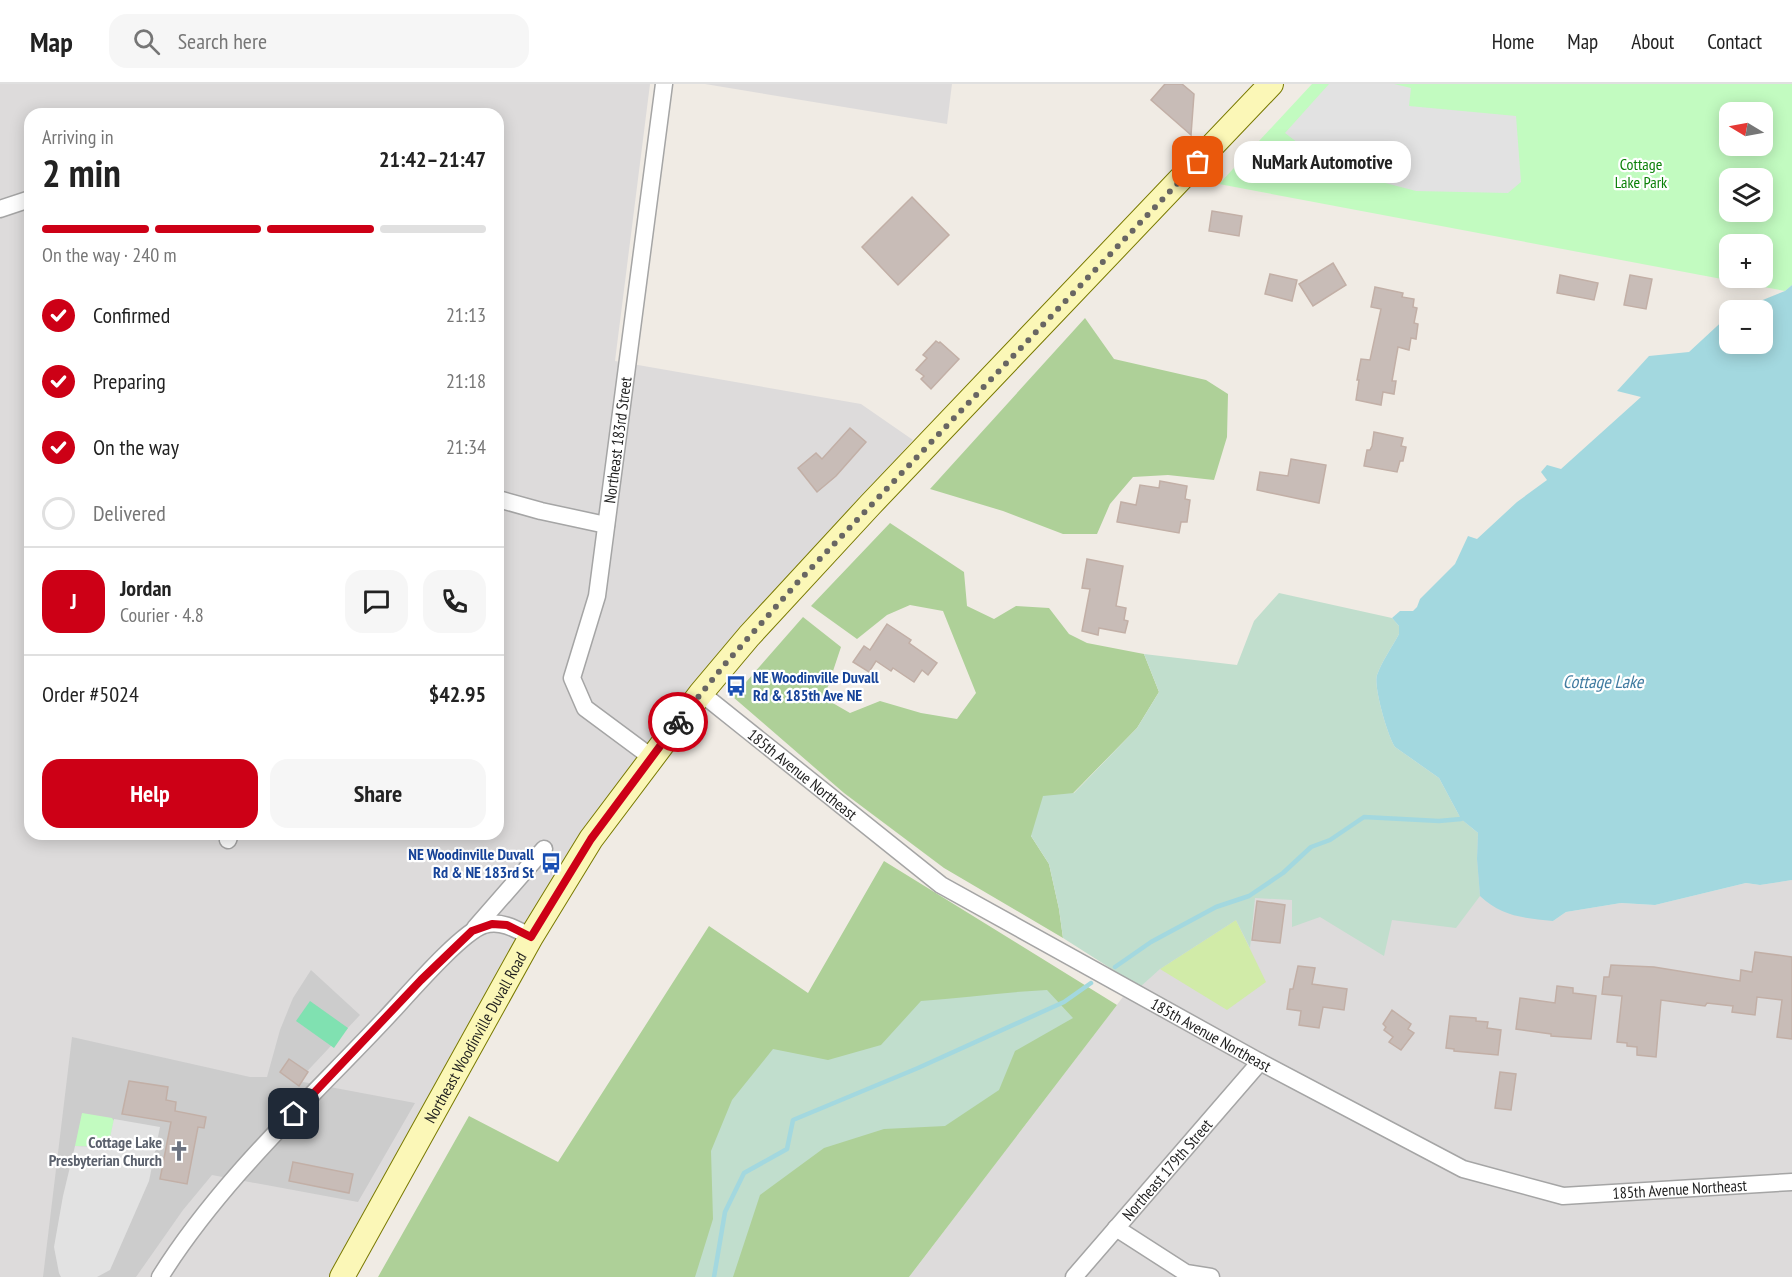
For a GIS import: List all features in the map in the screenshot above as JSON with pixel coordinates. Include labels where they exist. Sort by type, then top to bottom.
[{"type":"main road","name":"Northeast Woodinville Duvall Road","points":[[342,1277],[531,937],[591,839],[651,757],[749,636],[856,520],[1271,84]]},
{"type":"street","name":"Northeast 183rd Street","points":[[651,757],[585,708],[572,678],[597,596],[664,84]]},
{"type":"street","points":[[0,209],[24,201]]},
{"type":"street","points":[[504,501],[606,525]]},
{"type":"street","name":"185th Avenue Northeast","points":[[701,693],[942,885],[1055,950],[1260,1062],[1463,1169],[1563,1196],[1792,1182]]},
{"type":"street","points":[[160,1277],[214,1203],[294,1114],[421,980],[472,931],[544,849]]},
{"type":"street","points":[[472,931],[492,924],[507,925],[531,937]]},
{"type":"street","name":"Northeast 179th Street","points":[[1074,1277],[1260,1062]]},
{"type":"street","points":[[1116,1228],[1186,1273],[1210,1277]]},
{"type":"shaded area","points":[[0,84],[650,84],[615,361],[861,404],[913,440],[789,580],[651,757],[342,1277],[0,1277]]},
{"type":"shaded area","points":[[705,84],[952,84],[947,124]]},
{"type":"shaded area","points":[[1329,84],[1394,84],[1411,88],[1409,106],[1516,116],[1521,182],[1508,193],[1416,191],[1332,169],[1285,133]]},
{"type":"shaded area","points":[[1404,753],[1553,921],[1566,912],[1621,903],[1655,905],[1746,883],[1760,885],[1792,880],[1792,1277],[909,1277],[1129,989]]},
{"type":"shaded area","points":[[311,970],[360,1015],[298,1081],[415,1103],[358,1202],[212,1175],[183,1210],[136,1277],[43,1277],[72,1037],[250,1077],[267,1077],[280,1030],[293,998]]},
{"type":"shaded area","points":[[114,1119],[160,1127],[149,1181],[110,1270],[97,1277],[61,1277],[54,1247],[75,1146],[98,1147],[109,1142]]},
{"type":"green space","name":"Cottage Lake Park","points":[[1312,84],[1792,84],[1792,285],[1785,291],[1769,288],[1773,288],[1773,234],[1719,234],[1719,279],[1219,184]]},
{"type":"green space","points":[[1085,318],[1114,359],[1206,380],[1228,394],[1227,437],[1214,480],[1168,475],[1133,477],[1110,504],[1097,534],[1063,534],[1003,511],[930,489]]},
{"type":"green space","points":[[890,523],[964,572],[967,606],[994,619],[1016,606],[1049,608],[1069,634],[1087,643],[1144,654],[1159,692],[1137,728],[1031,836],[1049,864],[1063,938],[944,868],[844,793],[733,697],[803,617],[841,647],[824,698],[850,713],[880,701],[921,713],[957,719],[976,693],[943,611],[910,605],[887,615],[857,639],[811,606]]},
{"type":"green space","points":[[1279,593],[1392,618],[1399,626],[1399,634],[1384,659],[1376,681],[1385,723],[1395,747],[1439,778],[1461,819],[1478,833],[1477,859],[1480,896],[1456,928],[1392,920],[1384,956],[1320,917],[1292,927],[1292,900],[1255,898],[1250,948],[1236,920],[1160,969],[1140,987],[1063,938],[1049,864],[1031,836],[1043,796],[1074,793],[1137,728],[1159,692],[1144,654],[1237,665],[1254,621]]},
{"type":"green space","points":[[884,861],[1117,1005],[909,1277],[378,1277],[469,1116],[558,1162],[709,926],[808,993]]},
{"type":"green space","points":[[1236,920],[1266,982],[1227,1010],[1160,969]]},
{"type":"green space","points":[[1047,990],[1073,1018],[1015,1051],[999,1090],[945,1126],[884,1129],[824,1148],[760,1195],[733,1277],[695,1277],[713,1219],[711,1151],[732,1100],[773,1049],[828,1060],[881,1045],[921,1001]]},
{"type":"green space","points":[[310,1001],[348,1028],[334,1048],[296,1021]]},
{"type":"green space","points":[[82,1113],[112,1118],[114,1121],[109,1142],[98,1147],[75,1146]]},
{"type":"water","name":"Cottage Lake","points":[[1792,285],[1792,880],[1760,885],[1746,883],[1655,905],[1621,903],[1566,912],[1553,921],[1505,912],[1480,896],[1477,859],[1478,833],[1461,819],[1439,778],[1395,747],[1389,733],[1376,681],[1399,634],[1399,626],[1392,618],[1400,611],[1413,611],[1417,607],[1420,599],[1455,564],[1468,536],[1477,539],[1517,502],[1547,480],[1541,472],[1547,465],[1561,469],[1641,397],[1617,391],[1649,356],[1689,352],[1719,324],[1719,354],[1773,354],[1773,300],[1763,300],[1785,291]]},
{"type":"building","points":[[1165,84],[1182,84],[1194,94],[1191,135],[1151,100]]},
{"type":"building","points":[[912,197],[949,235],[898,285],[862,247]]},
{"type":"building","points":[[1212,211],[1242,216],[1239,236],[1209,231]]},
{"type":"building","points":[[1333,263],[1346,285],[1313,306],[1299,284]]},
{"type":"building","points":[[1270,274],[1297,280],[1292,301],[1265,294]]},
{"type":"building","points":[[1560,275],[1598,283],[1594,300],[1557,293]]},
{"type":"building","points":[[1630,275],[1652,279],[1646,309],[1624,305]]},
{"type":"building","points":[[1375,287],[1403,293],[1402,297],[1414,299],[1413,307],[1417,308],[1414,323],[1418,324],[1416,339],[1411,338],[1409,350],[1398,347],[1392,381],[1396,381],[1394,394],[1383,392],[1381,405],[1356,400],[1361,359],[1370,360],[1381,309],[1371,307]]},
{"type":"building","points":[[936,341],[959,359],[931,389],[921,379],[924,376],[916,370],[927,358],[923,355]]},
{"type":"building","points":[[850,428],[866,442],[836,476],[817,492],[798,468],[816,453],[822,459]]},
{"type":"building","points":[[1374,432],[1403,438],[1401,446],[1406,447],[1403,461],[1400,461],[1397,472],[1364,466],[1367,450],[1370,450],[1372,446]]},
{"type":"building","points":[[1291,459],[1326,465],[1319,503],[1257,490],[1260,472],[1288,476]]},
{"type":"building","points":[[1160,481],[1187,486],[1185,499],[1190,500],[1187,522],[1181,522],[1179,533],[1117,522],[1121,502],[1136,505],[1140,485],[1159,488]]},
{"type":"building","points":[[1087,559],[1123,566],[1116,606],[1126,608],[1124,620],[1128,621],[1125,633],[1099,628],[1098,635],[1082,631],[1090,589],[1082,588]]},
{"type":"building","points":[[887,624],[911,640],[909,643],[937,663],[928,675],[922,670],[914,682],[893,668],[891,671],[876,661],[869,672],[853,662],[864,646],[870,650]]},
{"type":"building","points":[[1257,901],[1285,905],[1280,943],[1252,940]]},
{"type":"building","points":[[1755,952],[1792,957],[1792,1039],[1777,1037],[1782,1000],[1757,997],[1755,1015],[1732,1012],[1733,1006],[1707,1003],[1705,1006],[1661,1000],[1656,1057],[1637,1055],[1637,1047],[1617,1042],[1622,996],[1602,994],[1604,977],[1609,977],[1611,965],[1654,967],[1740,981],[1741,970],[1752,972]]},
{"type":"building","points":[[1298,966],[1315,968],[1312,984],[1347,989],[1344,1010],[1323,1007],[1319,1028],[1299,1025],[1301,1011],[1287,1009],[1290,989],[1293,989]]},
{"type":"building","points":[[1557,986],[1573,988],[1573,993],[1596,996],[1591,1039],[1551,1036],[1551,1034],[1516,1029],[1520,998],[1555,1003]]},
{"type":"building","points":[[1392,1010],[1411,1024],[1408,1029],[1414,1033],[1401,1050],[1389,1042],[1393,1037],[1384,1030],[1386,1027],[1383,1024]]},
{"type":"building","points":[[1450,1016],[1476,1018],[1476,1021],[1488,1022],[1487,1028],[1501,1030],[1498,1055],[1454,1051],[1454,1049],[1446,1048]]},
{"type":"building","points":[[289,1059],[308,1072],[299,1086],[280,1072]]},
{"type":"building","points":[[1500,1072],[1516,1074],[1511,1110],[1495,1108]]},
{"type":"building","name":"Cottage Lake Presbyterian Church","points":[[129,1081],[168,1087],[166,1100],[176,1102],[175,1111],[206,1117],[204,1128],[198,1127],[187,1184],[160,1179],[171,1122],[122,1114]]},
{"type":"building","points":[[293,1162],[353,1174],[349,1193],[289,1181]]},
{"type":"waterway","points":[[1115,967],[1151,942],[1216,907],[1249,896],[1283,873],[1311,847],[1330,840],[1364,817],[1439,821],[1461,819]]},
{"type":"waterway","points":[[714,1277],[725,1212],[744,1173],[787,1149],[793,1120],[918,1068],[1064,1002],[1091,983]]},
{"type":"way so far","points":[[678,722],[749,636],[797,583],[1198,162]]},
{"type":"place","name":"NuMark Automotive","points":[[1198,162]]},
{"type":"place","name":"NE Woodinville Duvall Rd & 185th Ave NE","points":[[736,686]]},
{"type":"place","name":"NE Woodinville Duvall Rd & NE 183rd St","points":[[551,863]]},
{"type":"place","name":"Cottage Lake Presbyterian Church","points":[[179,1151]]},
{"type":"route","points":[[294,1114],[421,980],[472,931],[492,924],[507,925],[531,937],[591,839],[678,722]]}]
